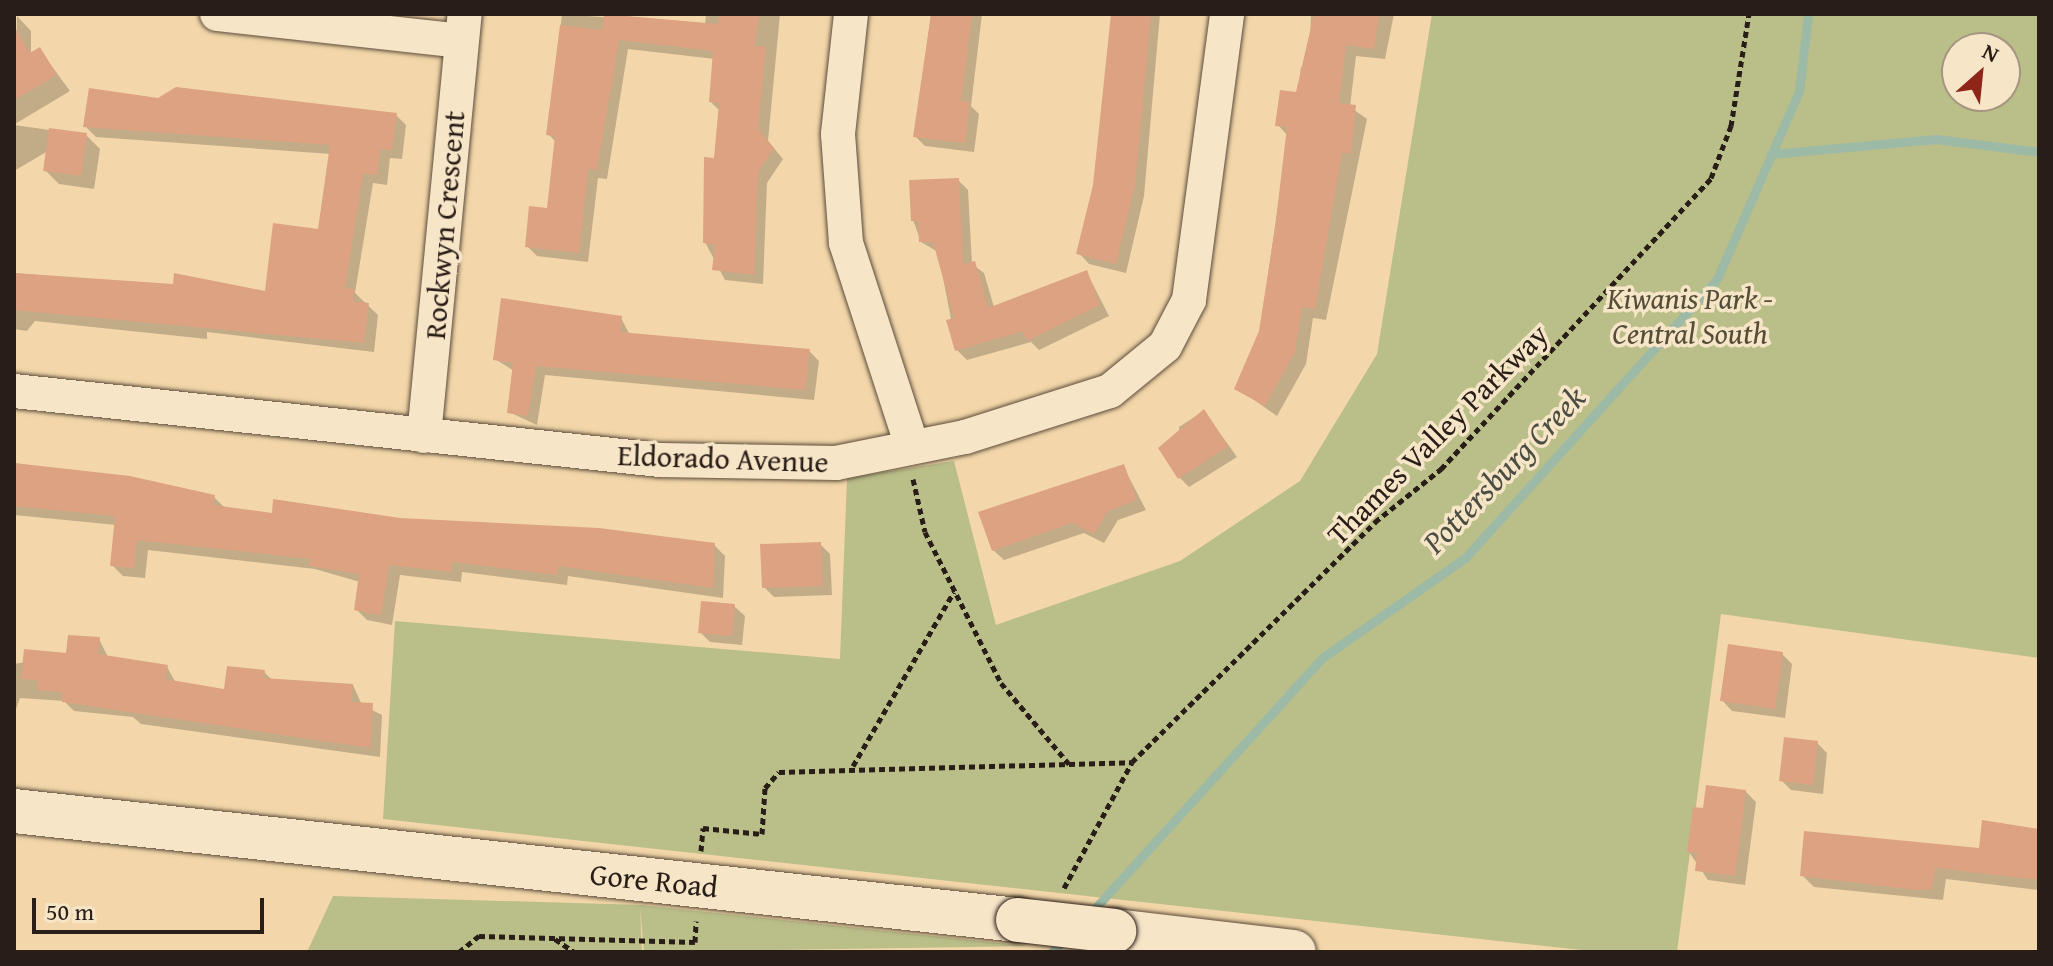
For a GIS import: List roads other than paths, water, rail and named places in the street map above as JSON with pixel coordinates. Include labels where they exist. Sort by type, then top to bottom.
[{"type":"main road","name":"Gore Road","points":[[14,811],[1294,952]]},
{"type":"street","points":[[217,14],[463,28]]},
{"type":"street","points":[[851,14],[838,134],[846,243],[911,443]]},
{"type":"street","name":"Eldorado Avenue","points":[[14,391],[660,460],[836,463],[911,443],[965,437],[1110,391],[1165,346],[1189,300],[1227,14]]},
{"type":"street","name":"Rockwyn Crescent","points":[[424,436],[463,28]]},
{"type":"waterway","name":"Pottersburg Creek","points":[[1089,915],[1322,658],[1465,558],[1717,279],[1799,91],[1808,14]]},
{"type":"waterway","points":[[1771,154],[1936,139],[2039,152]]},
{"type":"waterway","name":"Pottersburg Creek","points":[[1052,952],[1064,940]]},
{"type":"park label","name":"Kiwanis Park - Central South","points":[[1690,315]]}]
